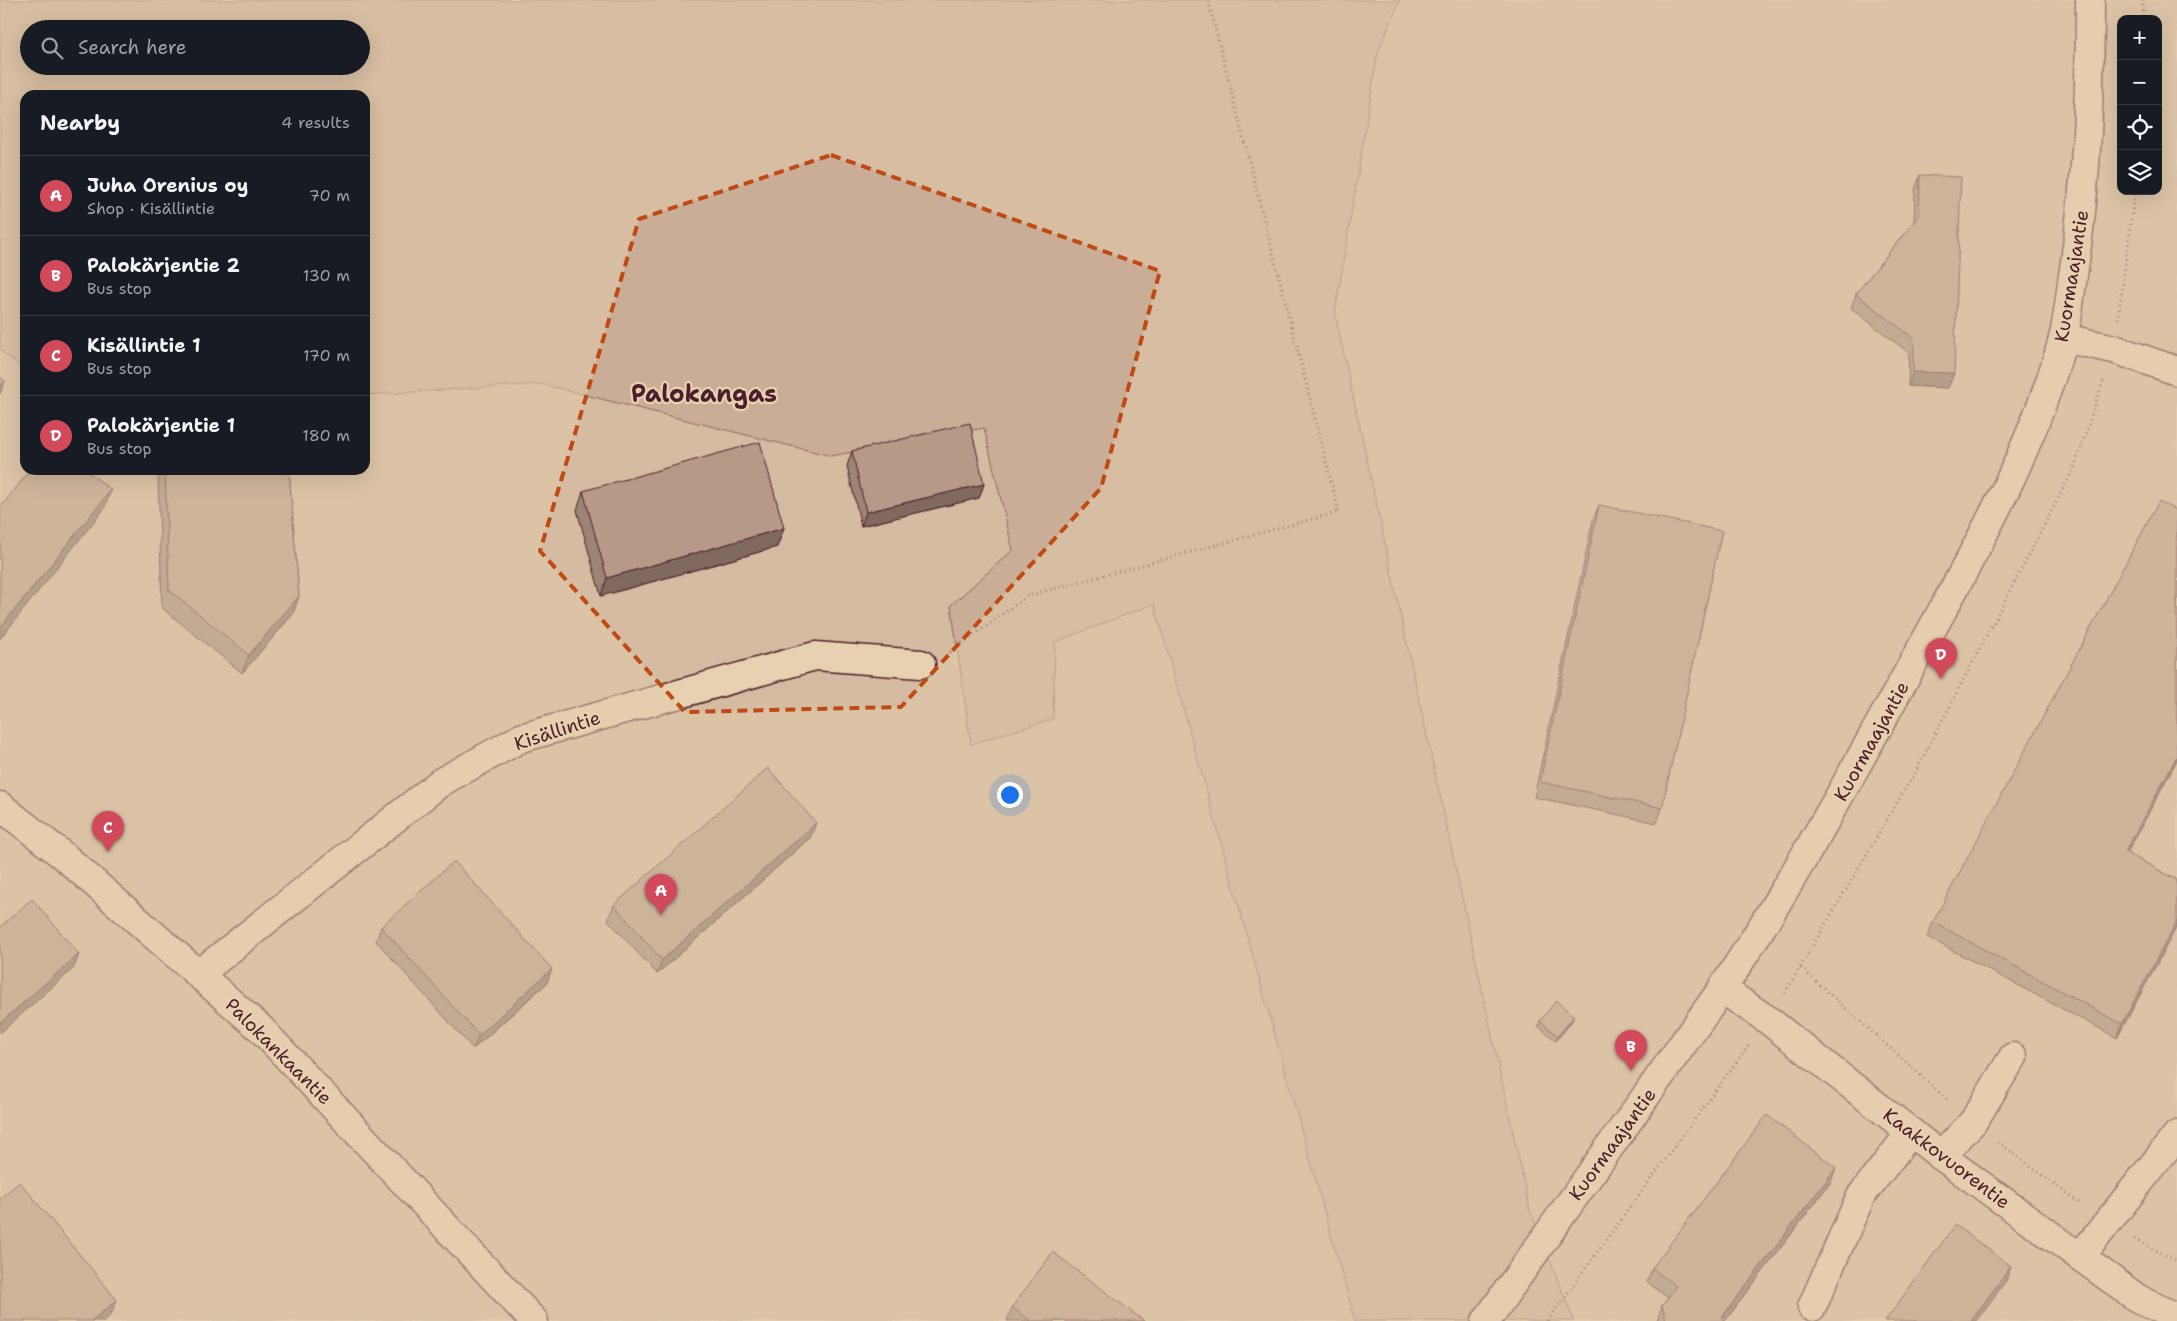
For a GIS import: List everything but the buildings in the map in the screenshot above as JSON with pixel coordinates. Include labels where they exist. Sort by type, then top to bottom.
[{"type":"street","name":"Kuormaajantie","points":[[1486,1321],[1722,990],[1758,935],[1808,852],[1944,608],[2025,450],[2063,338],[2084,194],[2090,92],[2090,0]]},
{"type":"street","points":[[2063,338],[2114,349],[2177,371]]},
{"type":"street","name":"Kisällintie","points":[[200,973],[441,782],[521,738],[815,656],[921,664]]},
{"type":"street","name":"Palokankaantie","points":[[0,806],[66,858],[261,1028],[534,1321]]},
{"type":"street","name":"Kaakkovuorentie","points":[[1722,990],[1768,1020],[1941,1156],[2080,1257],[2137,1298],[2177,1318]]},
{"type":"street","points":[[1941,1156],[1973,1122],[2013,1057]]},
{"type":"street","points":[[1812,1307],[1862,1196],[1911,1132]]},
{"type":"street","points":[[2080,1257],[2108,1225],[2177,1135]]},
{"type":"path","points":[[921,664],[935,664],[1027,596],[1339,512],[1208,0]]},
{"type":"path","points":[[2143,0],[2143,15]]},
{"type":"highlighted area","points":[[831,155],[1160,271],[1101,488],[901,707],[685,712],[540,551],[639,219]]},
{"type":"shaded area","points":[[0,0],[1400,0],[1378,52],[1335,313],[1530,1210],[1574,1321],[1355,1321],[1154,604],[1055,642],[1053,719],[971,744],[951,605],[1013,550],[984,428],[831,456],[541,384],[370,395],[370,90],[20,90],[20,366],[0,350]]},
{"type":"shaded area","points":[[1400,0],[2177,0],[2177,1321],[1574,1321],[1530,1210],[1335,313],[1378,52]]},
{"type":"shaded area","points":[[0,341],[20,359],[20,475],[370,475],[370,395],[541,384],[831,456],[984,428],[1013,550],[951,605],[1053,719],[1055,642],[1154,604],[1355,1321],[0,1321]]},
{"type":"place","name":"Palokärjentie 1","points":[[1941,679]]},
{"type":"place","name":"Kisällintie 1","points":[[108,852]]},
{"type":"place","name":"Juha Orenius oy","points":[[661,915]]},
{"type":"place","name":"Palokärjentie 2","points":[[1631,1071]]},
{"type":"district","name":"Palokangas","points":[[704,394]]}]
